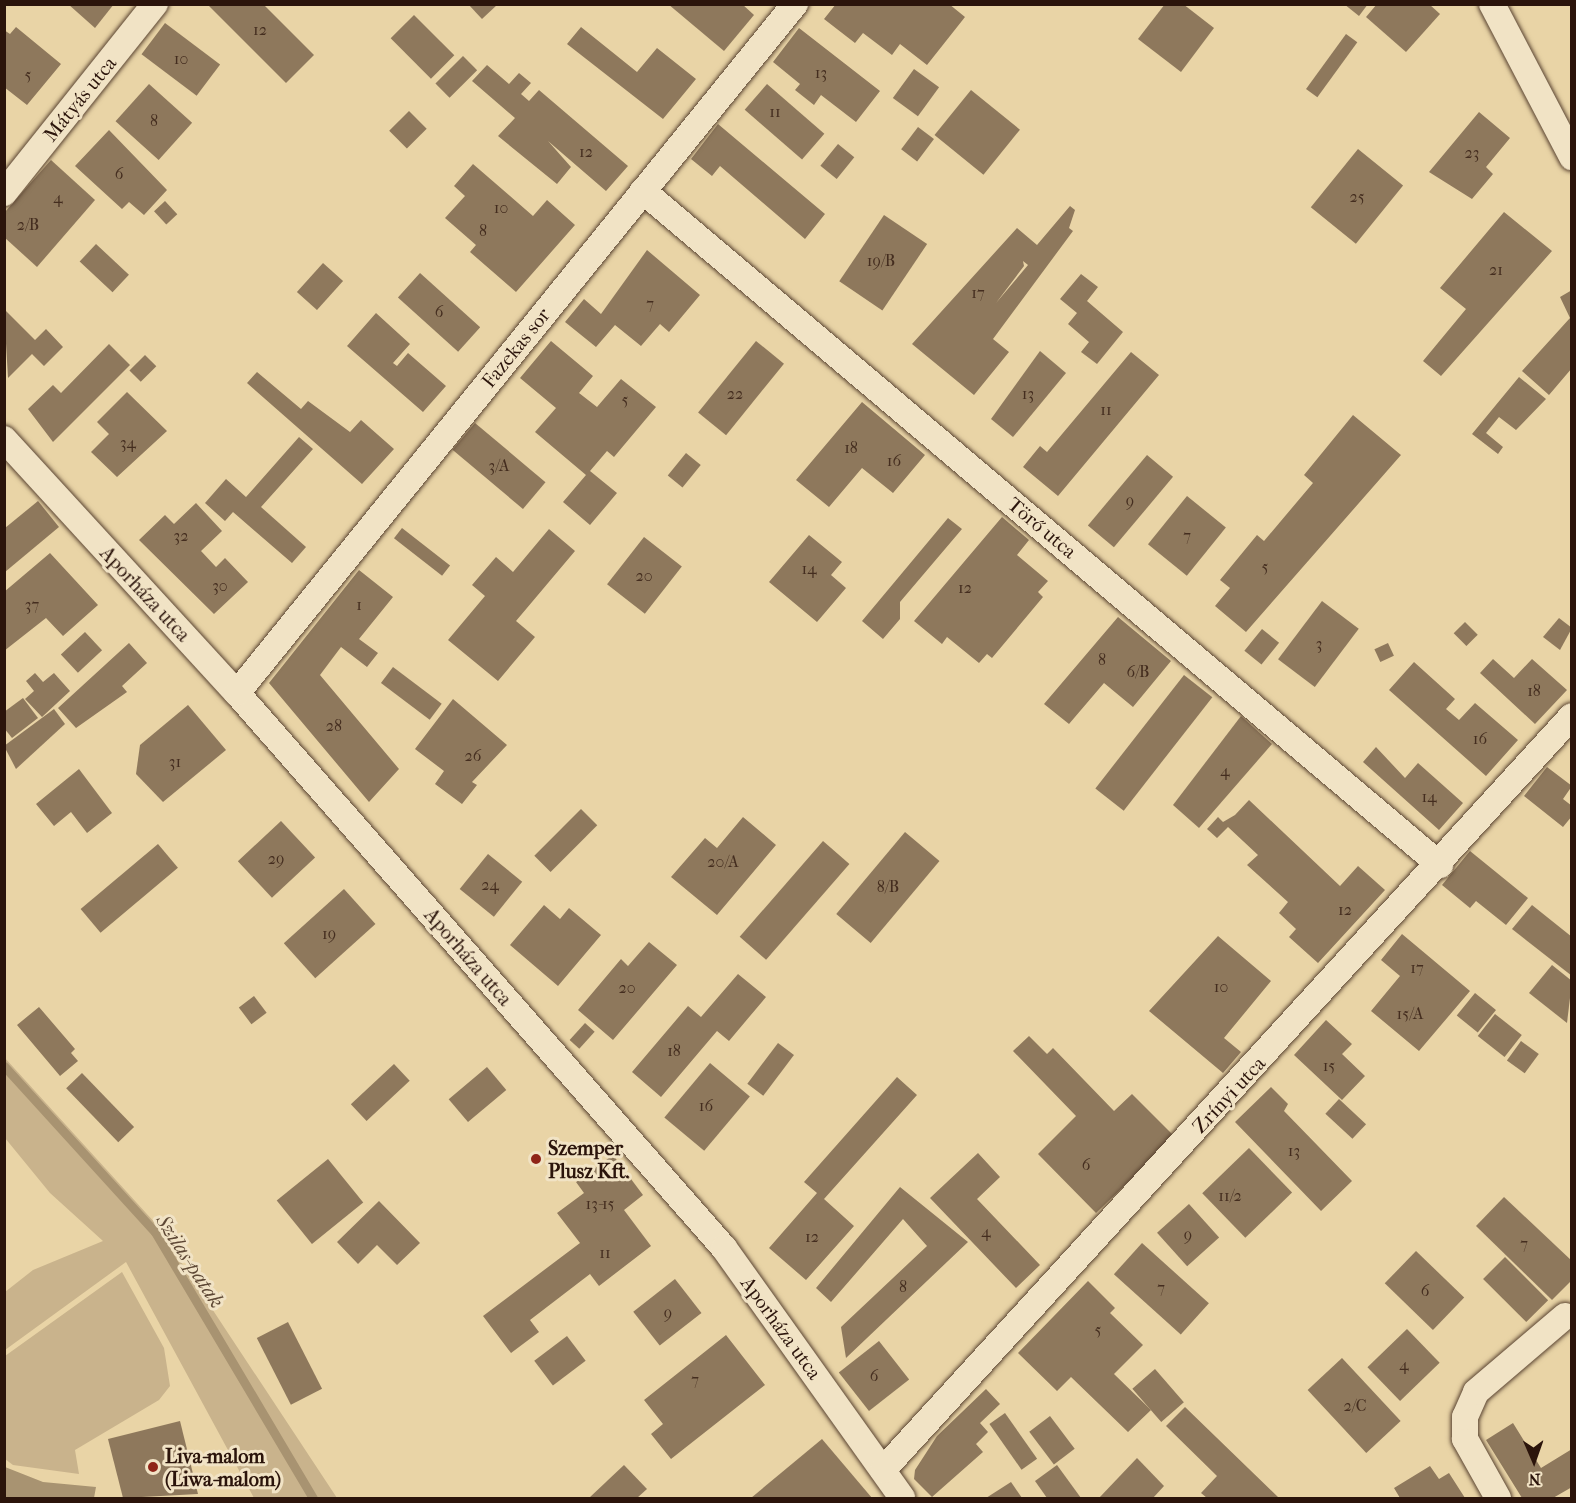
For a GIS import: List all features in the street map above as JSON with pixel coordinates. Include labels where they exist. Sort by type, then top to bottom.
[{"type":"street","name":"Mátyás utca","points":[[4,193],[155,4]]},
{"type":"street","name":"Fazekas sor","points":[[237,693],[795,4]]},
{"type":"street","points":[[1492,4],[1572,157]]},
{"type":"street","name":"Törő utca","points":[[643,191],[1440,865]]},
{"type":"street","name":"Aporháza utca","points":[[4,439],[237,693],[724,1248],[902,1498]]},
{"type":"street","name":"Zrínyi utca","points":[[883,1470],[1440,865],[1572,716]]},
{"type":"street","points":[[1498,1498],[1465,1439],[1465,1417],[1476,1392],[1565,1316]]},
{"type":"shaded area","points":[[4,1057],[156,1224],[337,1498],[254,1498],[126,1262],[5,1350],[5,1292],[33,1270],[103,1241],[50,1193],[5,1138]]},
{"type":"shaded area","points":[[122,1272],[164,1348],[170,1386],[159,1400],[75,1450],[79,1474],[13,1465],[5,1459],[5,1356]]},
{"type":"shaded area","points":[[5,1467],[43,1482],[96,1487],[94,1498],[5,1498]]},
{"type":"building","points":[[68,4],[114,4],[95,28]]},
{"type":"building","points":[[207,4],[263,4],[314,55],[286,83]]},
{"type":"building","points":[[468,4],[498,4],[482,19]]},
{"type":"building","points":[[668,4],[742,4],[754,15],[724,51]]},
{"type":"building","points":[[836,4],[949,4],[965,17],[927,65],[900,44],[892,55],[863,33],[855,43],[824,19]]},
{"type":"building","points":[[1165,4],[1183,4],[1214,28],[1181,72],[1138,39]]},
{"type":"building","points":[[1344,4],[1368,4],[1359,16]]},
{"type":"building","points":[[1377,4],[1429,4],[1440,14],[1406,52],[1366,17]]},
{"type":"building","points":[[414,15],[454,55],[431,79],[391,38]]},
{"type":"building","points":[[165,23],[220,65],[197,96],[142,54]]},
{"type":"building","points":[[16,27],[61,64],[27,105],[4,87],[4,30],[10,34]]},
{"type":"building","points":[[581,27],[637,72],[657,48],[696,79],[663,119],[567,44]]},
{"type":"building","points":[[799,28],[880,91],[856,122],[821,95],[814,105],[795,90],[800,84],[773,62]]},
{"type":"building","points":[[1346,34],[1357,42],[1317,97],[1306,89]]},
{"type":"building","points":[[463,56],[477,70],[450,98],[435,84]]},
{"type":"building","points":[[487,65],[509,84],[519,73],[531,83],[521,94],[529,101],[539,90],[628,166],[606,191],[548,141],[571,167],[557,184],[498,136],[515,118],[472,81]]},
{"type":"building","points":[[914,69],[939,87],[918,116],[893,98]]},
{"type":"building","points":[[149,84],[192,123],[159,160],[116,121]]},
{"type":"building","points":[[767,84],[824,134],[802,160],[745,110]]},
{"type":"building","points":[[971,90],[1020,130],[983,175],[934,135]]},
{"type":"building","points":[[409,111],[427,129],[407,148],[389,131]]},
{"type":"building","points":[[1479,112],[1510,138],[1486,167],[1493,174],[1472,199],[1429,172]]},
{"type":"building","points":[[718,124],[825,214],[805,239],[720,166],[712,176],[691,159]]},
{"type":"building","points":[[918,127],[934,139],[917,161],[901,149]]},
{"type":"building","points":[[109,130],[167,190],[144,215],[129,202],[122,209],[75,166]]},
{"type":"building","points":[[838,144],[854,157],[837,179],[820,166]]},
{"type":"building","points":[[1358,149],[1403,186],[1356,244],[1311,207]]},
{"type":"building","points":[[51,160],[95,200],[37,267],[4,237],[4,213]]},
{"type":"building","points":[[473,164],[533,216],[547,200],[575,225],[516,292],[470,252],[476,245],[445,218],[465,196],[454,186]]},
{"type":"building","points":[[165,201],[177,214],[166,224],[154,211]]},
{"type":"building","points":[[1070,206],[1075,210],[1069,228],[1073,231],[993,339],[1009,352],[974,395],[912,344],[1017,228],[1037,245]],"holes":[[[1023,261],[1028,265],[996,303],[1024,266]]]},
{"type":"building","points":[[1504,212],[1552,251],[1441,376],[1423,361],[1466,309],[1440,288]]},
{"type":"building","points":[[884,215],[927,244],[882,310],[839,281]]},
{"type":"building","points":[[96,244],[129,275],[113,292],[80,262]]},
{"type":"building","points":[[647,250],[700,295],[669,332],[660,324],[641,346],[615,325],[596,347],[565,322],[584,299],[601,314]]},
{"type":"building","points":[[323,263],[343,281],[317,310],[297,292]]},
{"type":"building","points":[[420,273],[480,327],[458,352],[398,298]]},
{"type":"building","points":[[1081,274],[1098,287],[1087,301],[1123,332],[1097,364],[1081,352],[1089,342],[1068,324],[1077,313],[1060,299]]},
{"type":"building","points":[[1572,290],[1572,368],[1549,395],[1522,371],[1570,318],[1560,297]]},
{"type":"building","points":[[4,309],[35,340],[46,329],[63,347],[44,366],[32,354],[8,378]]},
{"type":"building","points":[[376,313],[410,344],[393,363],[397,366],[408,353],[446,386],[423,412],[347,346]]},
{"type":"building","points":[[551,341],[593,376],[579,393],[597,407],[621,379],[656,407],[614,457],[607,451],[590,471],[617,493],[590,525],[563,502],[586,475],[535,432],[556,408],[520,378]]},
{"type":"building","points":[[756,341],[784,364],[726,435],[698,412]]},
{"type":"building","points":[[109,344],[130,365],[53,442],[28,409],[53,385],[61,393]]},
{"type":"building","points":[[1040,351],[1066,373],[1013,437],[991,419]]},
{"type":"building","points":[[1131,352],[1159,375],[1058,496],[1023,467],[1040,446],[1047,452]]},
{"type":"building","points":[[145,355],[156,366],[141,382],[129,371]]},
{"type":"building","points":[[257,372],[301,409],[308,401],[350,432],[361,420],[394,449],[362,484],[247,383]]},
{"type":"building","points":[[1519,377],[1546,399],[1516,430],[1499,417],[1486,433],[1503,447],[1498,454],[1472,434]]},
{"type":"building","points":[[127,392],[167,431],[117,477],[91,452],[109,434],[97,422]]},
{"type":"building","points":[[862,402],[925,455],[893,493],[862,468],[829,507],[796,480]]},
{"type":"building","points":[[1353,415],[1401,455],[1246,632],[1215,606],[1230,588],[1220,580],[1257,535],[1264,541],[1313,483],[1304,475]]},
{"type":"building","points":[[475,423],[545,482],[523,509],[453,450]]},
{"type":"building","points":[[299,437],[313,449],[261,507],[306,547],[292,563],[233,512],[225,521],[205,503],[226,479],[246,497]]},
{"type":"building","points":[[686,453],[701,465],[683,487],[668,476]]},
{"type":"building","points":[[1147,455],[1173,477],[1114,547],[1088,525]]},
{"type":"building","points":[[1187,496],[1226,527],[1187,576],[1148,544]]},
{"type":"building","points":[[38,501],[59,527],[5,572],[5,528]]},
{"type":"building","points":[[196,503],[222,531],[201,551],[216,567],[225,558],[248,582],[214,614],[139,540],[165,515],[174,524]]},
{"type":"building","points":[[1002,517],[1029,540],[1017,555],[1048,581],[1038,592],[1043,597],[992,658],[987,654],[979,663],[947,637],[942,644],[914,621]]},
{"type":"building","points":[[948,518],[962,529],[900,602],[900,619],[883,639],[862,621]]},
{"type":"building","points":[[402,528],[450,566],[442,576],[394,538]]},
{"type":"building","points":[[549,529],[575,551],[516,621],[535,637],[498,681],[448,640],[485,596],[472,585],[496,557],[513,572]]},
{"type":"building","points":[[809,535],[842,562],[831,575],[846,588],[817,622],[769,582]]},
{"type":"building","points":[[644,537],[682,567],[645,614],[607,584]]},
{"type":"building","points":[[50,553],[98,605],[63,636],[46,618],[4,651],[4,592]]},
{"type":"building","points":[[359,570],[393,597],[359,639],[378,653],[367,667],[341,647],[320,675],[399,769],[369,802],[269,683]]},
{"type":"building","points":[[1322,601],[1359,629],[1315,687],[1278,659]]},
{"type":"building","points":[[1118,617],[1171,661],[1133,707],[1104,683],[1069,724],[1044,704]]},
{"type":"building","points":[[1559,618],[1572,628],[1560,650],[1543,637]]},
{"type":"building","points":[[1465,622],[1478,635],[1466,646],[1454,633]]},
{"type":"building","points":[[1262,629],[1279,643],[1261,665],[1244,651]]},
{"type":"building","points":[[85,632],[102,650],[78,673],[61,655]]},
{"type":"building","points":[[129,643],[147,663],[122,686],[127,692],[76,728],[58,708]]},
{"type":"building","points":[[1388,643],[1394,656],[1380,662],[1374,649]]},
{"type":"building","points":[[1493,659],[1514,678],[1532,659],[1567,690],[1535,724],[1480,673]]},
{"type":"building","points":[[1414,662],[1455,699],[1446,709],[1459,720],[1475,703],[1518,740],[1486,776],[1389,690]]},
{"type":"building","points":[[393,667],[442,704],[430,720],[381,683]]},
{"type":"building","points":[[35,673],[43,682],[54,673],[70,691],[42,717],[25,699],[34,691],[26,681]]},
{"type":"building","points":[[1184,675],[1212,697],[1124,811],[1095,788]]},
{"type":"building","points":[[23,698],[38,718],[12,738],[4,728],[4,712]]},
{"type":"building","points":[[453,699],[507,745],[472,782],[477,785],[462,804],[435,784],[444,771],[415,749]]},
{"type":"building","points":[[188,705],[226,750],[163,802],[136,774],[140,745]]},
{"type":"building","points":[[54,709],[65,724],[16,769],[4,746]]},
{"type":"building","points":[[1241,716],[1272,744],[1199,828],[1173,805]]},
{"type":"building","points":[[1376,747],[1405,778],[1418,763],[1463,803],[1439,830],[1363,762]]},
{"type":"building","points":[[1547,767],[1572,786],[1563,799],[1572,806],[1572,816],[1563,827],[1524,796]]},
{"type":"building","points":[[79,769],[112,813],[87,833],[71,812],[54,826],[36,804]]},
{"type":"building","points":[[1249,800],[1340,886],[1358,866],[1385,890],[1318,963],[1289,937],[1296,929],[1279,913],[1288,902],[1247,865],[1258,855],[1228,827],[1217,838],[1207,829],[1218,817],[1223,822],[1235,815]]},
{"type":"building","points":[[581,809],[597,825],[551,872],[534,856]]},
{"type":"building","points":[[743,817],[776,845],[717,915],[671,877],[705,838],[717,848]]},
{"type":"building","points":[[281,821],[315,858],[272,898],[238,861]]},
{"type":"building","points":[[905,832],[939,861],[871,943],[836,914]]},
{"type":"building","points":[[823,841],[849,864],[766,960],[740,937]]},
{"type":"building","points":[[158,844],[178,868],[101,933],[81,909]]},
{"type":"building","points":[[1470,851],[1528,898],[1506,925],[1476,901],[1470,908],[1442,885]]},
{"type":"building","points":[[488,854],[522,882],[494,917],[460,889]]},
{"type":"building","points":[[344,889],[375,924],[315,978],[284,943]]},
{"type":"building","points":[[544,905],[560,919],[569,908],[601,935],[558,986],[510,945]]},
{"type":"building","points":[[1532,905],[1572,937],[1572,976],[1512,929]]},
{"type":"building","points":[[1402,934],[1470,991],[1419,1051],[1371,1011],[1400,976],[1381,960]]},
{"type":"building","points":[[1218,936],[1271,981],[1224,1038],[1241,1052],[1223,1073],[1149,1011]]},
{"type":"building","points":[[649,942],[677,965],[613,1040],[578,1010],[621,959],[628,966]]},
{"type":"building","points":[[1552,965],[1572,981],[1567,1023],[1529,993]]},
{"type":"building","points":[[738,974],[766,997],[729,1041],[717,1031],[661,1097],[632,1072],[688,1006],[701,1017]]},
{"type":"building","points":[[1475,993],[1496,1010],[1478,1033],[1457,1016]]},
{"type":"building","points":[[254,996],[267,1013],[251,1024],[239,1007]]},
{"type":"building","points":[[39,1007],[75,1049],[71,1053],[78,1061],[60,1076],[17,1025]]},
{"type":"building","points":[[1495,1014],[1522,1035],[1505,1057],[1478,1036]]},
{"type":"building","points":[[1326,1020],[1352,1044],[1342,1054],[1365,1076],[1342,1100],[1294,1055]]},
{"type":"building","points":[[585,1023],[595,1032],[579,1049],[570,1040]]},
{"type":"building","points":[[1029,1036],[1047,1054],[1053,1048],[1114,1111],[1132,1094],[1175,1137],[1096,1213],[1038,1154],[1076,1116],[1013,1051]]},
{"type":"building","points":[[1521,1041],[1539,1054],[1525,1073],[1507,1060]]},
{"type":"building","points":[[778,1043],[794,1055],[763,1096],[747,1084]]},
{"type":"building","points":[[710,1063],[750,1096],[704,1151],[664,1117]]},
{"type":"building","points":[[394,1064],[410,1081],[367,1121],[351,1104]]},
{"type":"building","points":[[487,1067],[506,1090],[468,1122],[449,1099]]},
{"type":"building","points":[[82,1073],[134,1127],[118,1142],[66,1088]]},
{"type":"building","points":[[897,1077],[917,1095],[824,1199],[854,1226],[806,1280],[769,1248],[817,1193],[804,1182]]},
{"type":"building","points":[[1271,1087],[1288,1104],[1284,1111],[1352,1181],[1321,1211],[1235,1122]]},
{"type":"building","points":[[1339,1099],[1366,1124],[1352,1139],[1325,1114]]},
{"type":"building","points":[[1249,1148],[1292,1193],[1245,1238],[1202,1193]]},
{"type":"building","points":[[978,1153],[1000,1177],[977,1199],[1040,1265],[1016,1288],[930,1198]]},
{"type":"building","points":[[613,1155],[643,1195],[624,1210],[651,1246],[599,1286],[590,1274],[530,1320],[539,1332],[511,1353],[483,1316],[580,1243],[557,1213],[584,1193],[576,1182]]},
{"type":"building","points":[[328,1159],[363,1203],[312,1244],[277,1201]]},
{"type":"building","points":[[900,1187],[968,1242],[846,1358],[841,1327],[927,1246],[903,1219],[831,1302],[816,1288]]},
{"type":"building","points":[[1504,1197],[1572,1261],[1572,1280],[1552,1300],[1476,1226]]},
{"type":"building","points":[[379,1201],[420,1243],[397,1265],[377,1245],[358,1264],[337,1242]]},
{"type":"building","points":[[1189,1204],[1219,1237],[1187,1266],[1157,1233]]},
{"type":"building","points":[[1142,1243],[1209,1303],[1181,1334],[1114,1274]]},
{"type":"building","points":[[1416,1251],[1464,1298],[1433,1330],[1385,1283]]},
{"type":"building","points":[[1505,1257],[1548,1300],[1526,1322],[1483,1279]]},
{"type":"building","points":[[675,1279],[701,1313],[660,1346],[633,1312]]},
{"type":"building","points":[[1088,1281],[1115,1308],[1110,1313],[1143,1345],[1114,1374],[1151,1410],[1128,1432],[1071,1377],[1057,1391],[1018,1353]]},
{"type":"building","points":[[288,1322],[322,1389],[291,1405],[257,1338]]},
{"type":"building","points":[[1407,1329],[1440,1363],[1400,1401],[1367,1367]]},
{"type":"building","points":[[726,1335],[765,1385],[671,1459],[651,1434],[663,1424],[644,1400]]},
{"type":"building","points":[[567,1336],[586,1361],[553,1385],[534,1361]]},
{"type":"building","points":[[879,1341],[909,1380],[869,1411],[839,1372]]},
{"type":"building","points":[[1342,1358],[1401,1421],[1366,1453],[1308,1390]]},
{"type":"building","points":[[1155,1369],[1184,1402],[1161,1422],[1132,1389]]},
{"type":"building","points":[[986,1389],[1000,1404],[980,1423],[988,1432],[976,1444],[983,1452],[932,1497],[914,1479],[915,1470],[937,1436]]},
{"type":"building","points":[[1185,1407],[1279,1498],[1207,1498],[1201,1493],[1217,1476],[1166,1426]]},
{"type":"building","points":[[1005,1413],[1037,1459],[1022,1470],[989,1424]]},
{"type":"building","points":[[1050,1416],[1075,1449],[1054,1464],[1029,1432]]},
{"type":"building","name":"Liva-malom (Liwa-malom)","points":[[180,1421],[198,1494],[123,1498],[108,1439]]},
{"type":"building","points":[[1513,1423],[1541,1468],[1572,1449],[1572,1487],[1553,1498],[1522,1498],[1486,1440]]},
{"type":"building","points":[[822,1439],[872,1498],[751,1498]]},
{"type":"building","points":[[1137,1458],[1164,1486],[1153,1498],[1099,1498]]},
{"type":"building","points":[[624,1465],[647,1489],[637,1498],[589,1498]]},
{"type":"building","points":[[1057,1465],[1081,1498],[1047,1498],[1035,1481]]},
{"type":"building","points":[[1430,1466],[1439,1479],[1449,1473],[1465,1498],[1400,1498],[1394,1488]]},
{"type":"building","points":[[1011,1482],[1022,1498],[986,1498]]},
{"type":"waterway","name":"Szilas-patak","points":[[4,1066],[155,1232],[313,1498]]},
{"type":"place","name":"Szemper Plusz Kft.","points":[[536,1159]]},
{"type":"place","name":"Liva-malom (Liwa-malom)","points":[[153,1467]]}]
